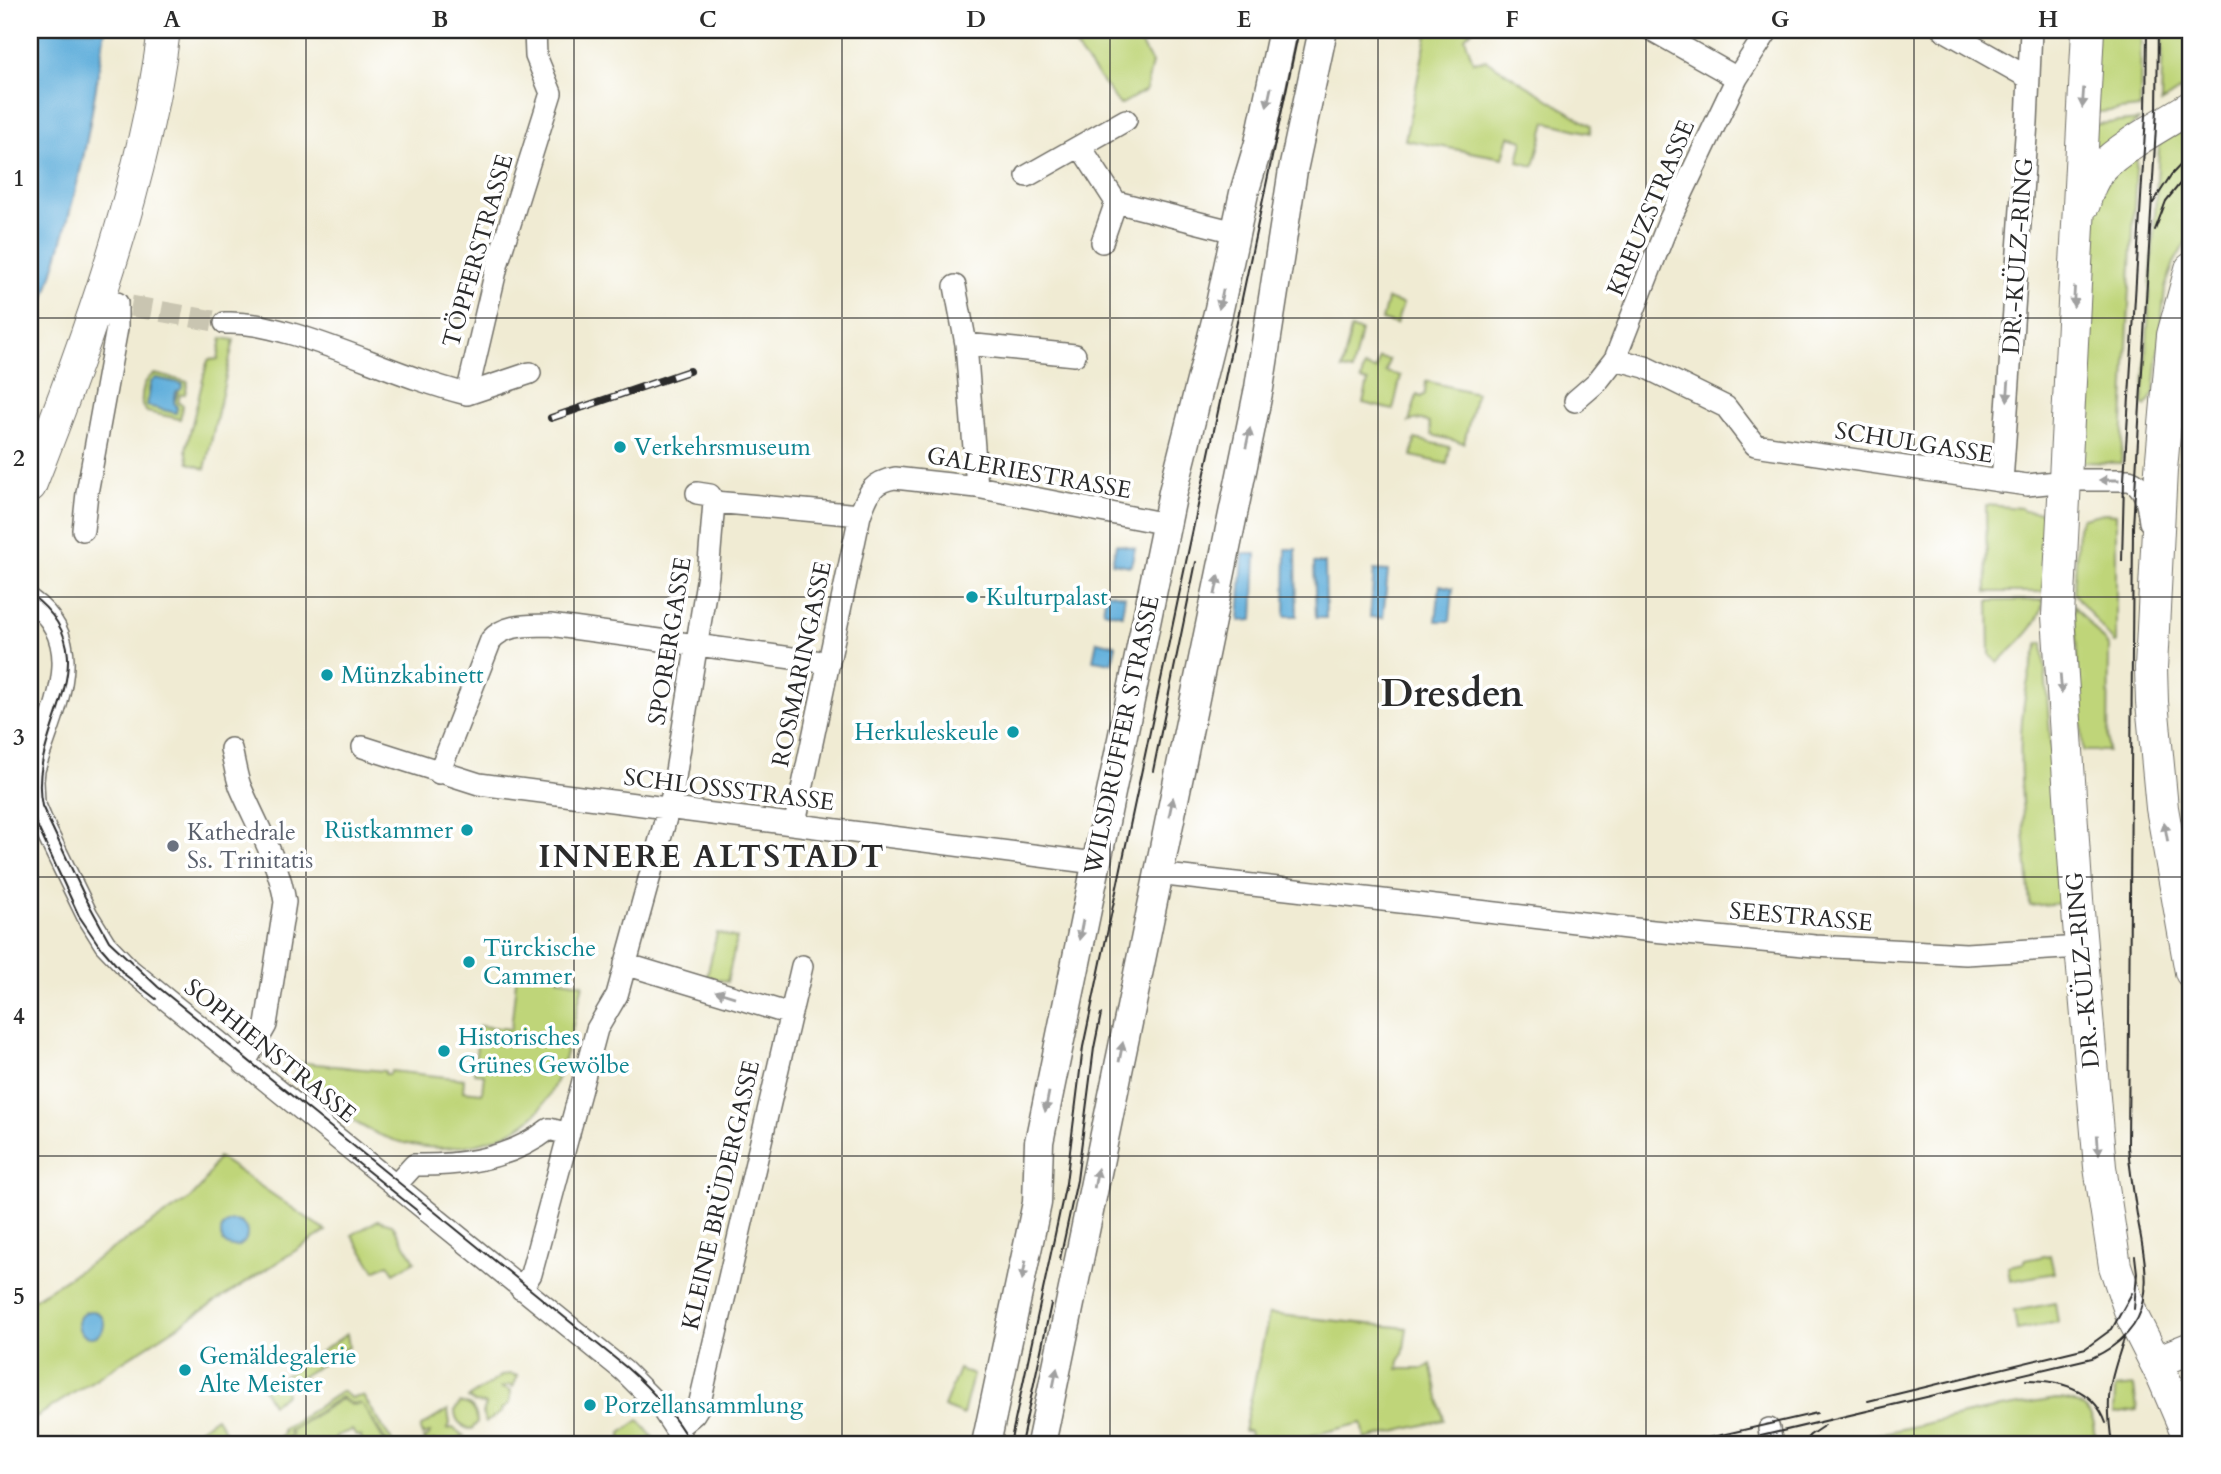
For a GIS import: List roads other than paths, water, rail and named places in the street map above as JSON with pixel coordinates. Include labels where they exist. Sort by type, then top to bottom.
[{"type":"main road","points":[[30,486],[59,413],[115,303],[126,204],[151,106],[164,30]]},
{"type":"main road","name":"DR.-KÜLZ-RING","points":[[2088,30],[2058,644],[2099,1167],[2109,1231],[2115,1266],[2135,1323],[2157,1362],[2191,1442]]},
{"type":"main road","name":"DR.-KÜLZ-RING","points":[[2078,229],[2088,189],[2099,170],[2191,107]]},
{"type":"main road","points":[[2191,269],[2173,335],[2161,470],[2151,668],[2162,808],[2191,972]]},
{"type":"main road","points":[[2157,1362],[2191,1349]]},
{"type":"street","name":"TÖPFERSTRASSE","points":[[467,394],[498,262],[551,93],[536,56],[535,30]]},
{"type":"street","name":"WILSDRUFFER STRASSE","points":[[986,1444],[1037,1203],[1039,1142],[1095,863],[1167,524],[1244,193],[1259,143],[1283,30]]},
{"type":"street","points":[[1041,1444],[1086,1237],[1107,1119],[1259,388],[1293,170],[1323,30]]},
{"type":"street","points":[[1653,30],[1737,78]]},
{"type":"street","name":"KREUZSTRASSE","points":[[1575,401],[1597,383],[1615,359],[1669,220],[1737,78],[1768,30]]},
{"type":"street","points":[[1944,30],[2029,78]]},
{"type":"street","name":"DR.-KÜLZ-RING","points":[[2002,482],[2031,30]]},
{"type":"street","points":[[1027,176],[1126,120]]},
{"type":"street","points":[[1080,146],[1116,202],[1235,232]]},
{"type":"street","points":[[1102,242],[1116,202]]},
{"type":"street","points":[[955,286],[966,344],[977,488]]},
{"type":"street","points":[[83,530],[86,494],[117,328],[115,303]]},
{"type":"street","points":[[225,323],[253,324],[301,337],[467,394],[530,373]]},
{"type":"street","points":[[966,344],[1075,355]]},
{"type":"street","name":"SCHULGASSE","points":[[1615,359],[1645,367],[1726,407],[1755,445],[2027,485],[2065,481]]},
{"type":"street","name":"GALERIESTRASSE","points":[[860,515],[870,490],[882,480],[895,478],[977,488],[1167,524]]},
{"type":"street","points":[[2065,481],[2135,481],[2148,505],[2155,594]]},
{"type":"street","name":"SPORERGASSE","points":[[521,1289],[531,1274],[597,1029],[617,995],[668,809],[708,575],[706,498],[860,515]]},
{"type":"street","name":"ROSMARINGASSE","points":[[795,823],[860,515]]},
{"type":"street","name":"SOPHIENSTRASSE","points":[[30,600],[56,629],[64,651],[65,666],[34,770],[34,815],[105,944],[130,970],[244,1064],[630,1376],[681,1436]]},
{"type":"street","points":[[439,773],[491,639],[498,631],[507,628],[550,625],[829,663]]},
{"type":"street","name":"SCHLOSSSTRASSE","points":[[363,747],[479,784],[1095,863]]},
{"type":"street","points":[[231,749],[239,783],[267,844],[283,886],[285,902],[266,1025],[244,1064]]},
{"type":"street","name":"SEESTRASSE","points":[[1157,874],[1653,931],[1912,952],[1966,954],[2081,947]]},
{"type":"street","points":[[625,964],[790,1014]]},
{"type":"street","name":"KLEINE BRÜDERGASSE","points":[[681,1436],[699,1406],[802,966]]},
{"type":"street","points":[[394,1186],[414,1165],[440,1166],[484,1160],[519,1149],[550,1129],[569,1134]]},
{"type":"water","points":[[30,30],[105,30],[77,186],[30,344]]},
{"type":"water","points":[[156,378],[183,384],[176,392],[176,413],[147,406],[151,382]]},
{"type":"water","points":[[1116,544],[1135,548],[1131,566],[1112,563]]},
{"type":"water","points":[[1286,549],[1296,549],[1297,616],[1285,616]]},
{"type":"water","points":[[1243,554],[1256,554],[1253,620],[1239,621]]},
{"type":"water","points":[[1314,563],[1325,563],[1326,618],[1316,618]]},
{"type":"water","points":[[1374,570],[1388,571],[1383,618],[1370,617]]},
{"type":"water","points":[[1440,585],[1453,588],[1450,621],[1436,621]]},
{"type":"water","points":[[1106,592],[1125,596],[1122,615],[1103,611]]},
{"type":"water","points":[[1097,641],[1116,645],[1112,663],[1093,660]]},
{"type":"water","points":[[234,1221],[243,1225],[247,1234],[243,1243],[234,1247],[225,1243],[221,1234],[225,1225]]},
{"type":"water","points":[[91,1311],[100,1315],[104,1324],[100,1333],[91,1337],[82,1333],[78,1324],[82,1315]]},
{"type":"tunnel","points":[[131,306],[225,323]]},
{"type":"tram line","points":[[1010,1444],[1066,1183],[1083,1047],[1299,30]]},
{"type":"tram line","points":[[2122,561],[2124,480],[2146,115],[2147,30]]},
{"type":"tram line","points":[[1727,1444],[2092,1358],[2113,1346],[2129,1332],[2144,1300],[2145,1263],[2128,1146],[2133,527],[2157,109],[2158,30]]},
{"type":"tram line","points":[[2153,203],[2171,175],[2191,154]]},
{"type":"tram line","points":[[2155,230],[2166,201],[2191,170]]},
{"type":"tram line","points":[[1153,771],[1196,562]]},
{"type":"tram line","points":[[30,594],[55,619],[66,644],[68,669],[45,750],[40,777],[42,806],[109,941],[158,987],[627,1368],[662,1403],[691,1444]]},
{"type":"tram line","points":[[30,810],[79,916],[98,944],[124,974],[156,999]]},
{"type":"tram line","points":[[1060,1259],[1077,1180],[1101,1014]]},
{"type":"tram line","points":[[349,1156],[420,1213]]},
{"type":"tram line","points":[[2134,1309],[2137,1273],[2135,1256]]},
{"type":"tram line","points":[[1868,1401],[2086,1348],[2112,1329],[2132,1293]]},
{"type":"tram line","points":[[1021,1444],[1051,1304]]},
{"type":"tram line","points":[[2112,1444],[2110,1390],[2124,1339]]},
{"type":"tram line","points":[[2026,1380],[2051,1382],[2084,1394],[2100,1411],[2106,1423]]},
{"type":"tram line","points":[[1682,1444],[1817,1413]]},
{"type":"tram line","points":[[1802,1444],[1825,1425]]},
{"type":"railway","points":[[551,418],[689,371]]},
{"type":"place","name":"Verkehrsmuseum","points":[[620,447]]},
{"type":"place","name":"Kulturpalast","points":[[972,597]]},
{"type":"place","name":"Münzkabinett","points":[[327,675]]},
{"type":"place","name":"Herkuleskeule","points":[[1013,732]]},
{"type":"place","name":"Rüstkammer","points":[[467,830]]},
{"type":"place","name":"Kathedrale Ss. Trinitatis","points":[[173,846]]},
{"type":"place","name":"Türckische Cammer","points":[[469,962]]},
{"type":"place","name":"Historisches Grünes Gewölbe","points":[[444,1051]]},
{"type":"place","name":"Gemäldegalerie Alte Meister","points":[[185,1370]]},
{"type":"place","name":"Porzellansammlung","points":[[590,1405]]},
{"type":"district","name":"Dresden","points":[[1452,694]]},
{"type":"district","name":"INNERE ALTSTADT","points":[[712,857]]}]
